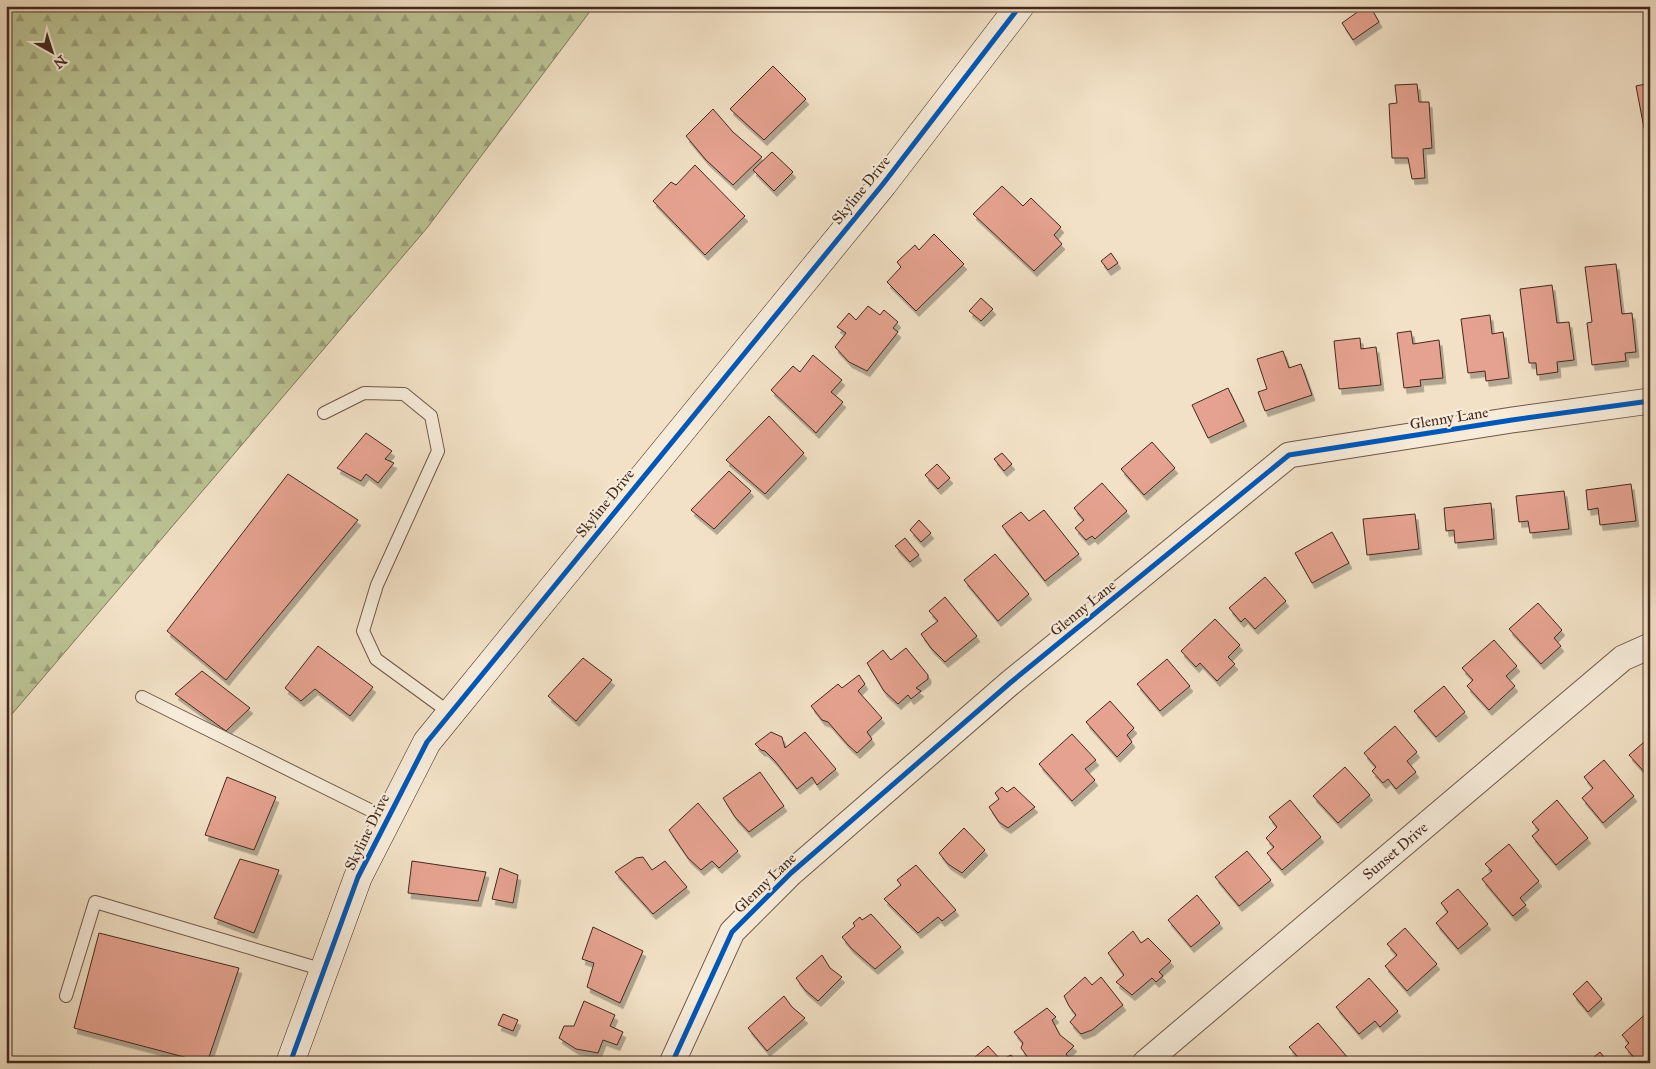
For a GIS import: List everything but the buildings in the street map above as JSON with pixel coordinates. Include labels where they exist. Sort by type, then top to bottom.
[{"type":"street","name":"Skyline Drive","points":[[290,1063],[358,877],[427,742],[883,184],[1020,6]]},
{"type":"street","name":"Glenny Lane","points":[[672,1063],[732,932],[791,873],[1010,683],[1289,455],[1512,420],[1650,401]]},
{"type":"street","name":"Sunset Drive","points":[[1145,1063],[1623,658],[1650,646]]},
{"type":"lane","points":[[324,413],[364,393],[404,394],[431,416],[438,450],[377,585],[363,631],[376,659],[450,713]]},
{"type":"lane","points":[[142,697],[388,819]]},
{"type":"lane","points":[[66,996],[95,902],[324,970]]},
{"type":"green space","points":[[6,6],[594,6],[427,228],[6,721]]},
{"type":"cycle path","points":[[290,1063],[358,877],[427,742],[883,184],[1020,6]]},
{"type":"cycle path","points":[[672,1063],[732,932],[791,873],[1010,683],[1289,455],[1512,420],[1650,401]]}]
